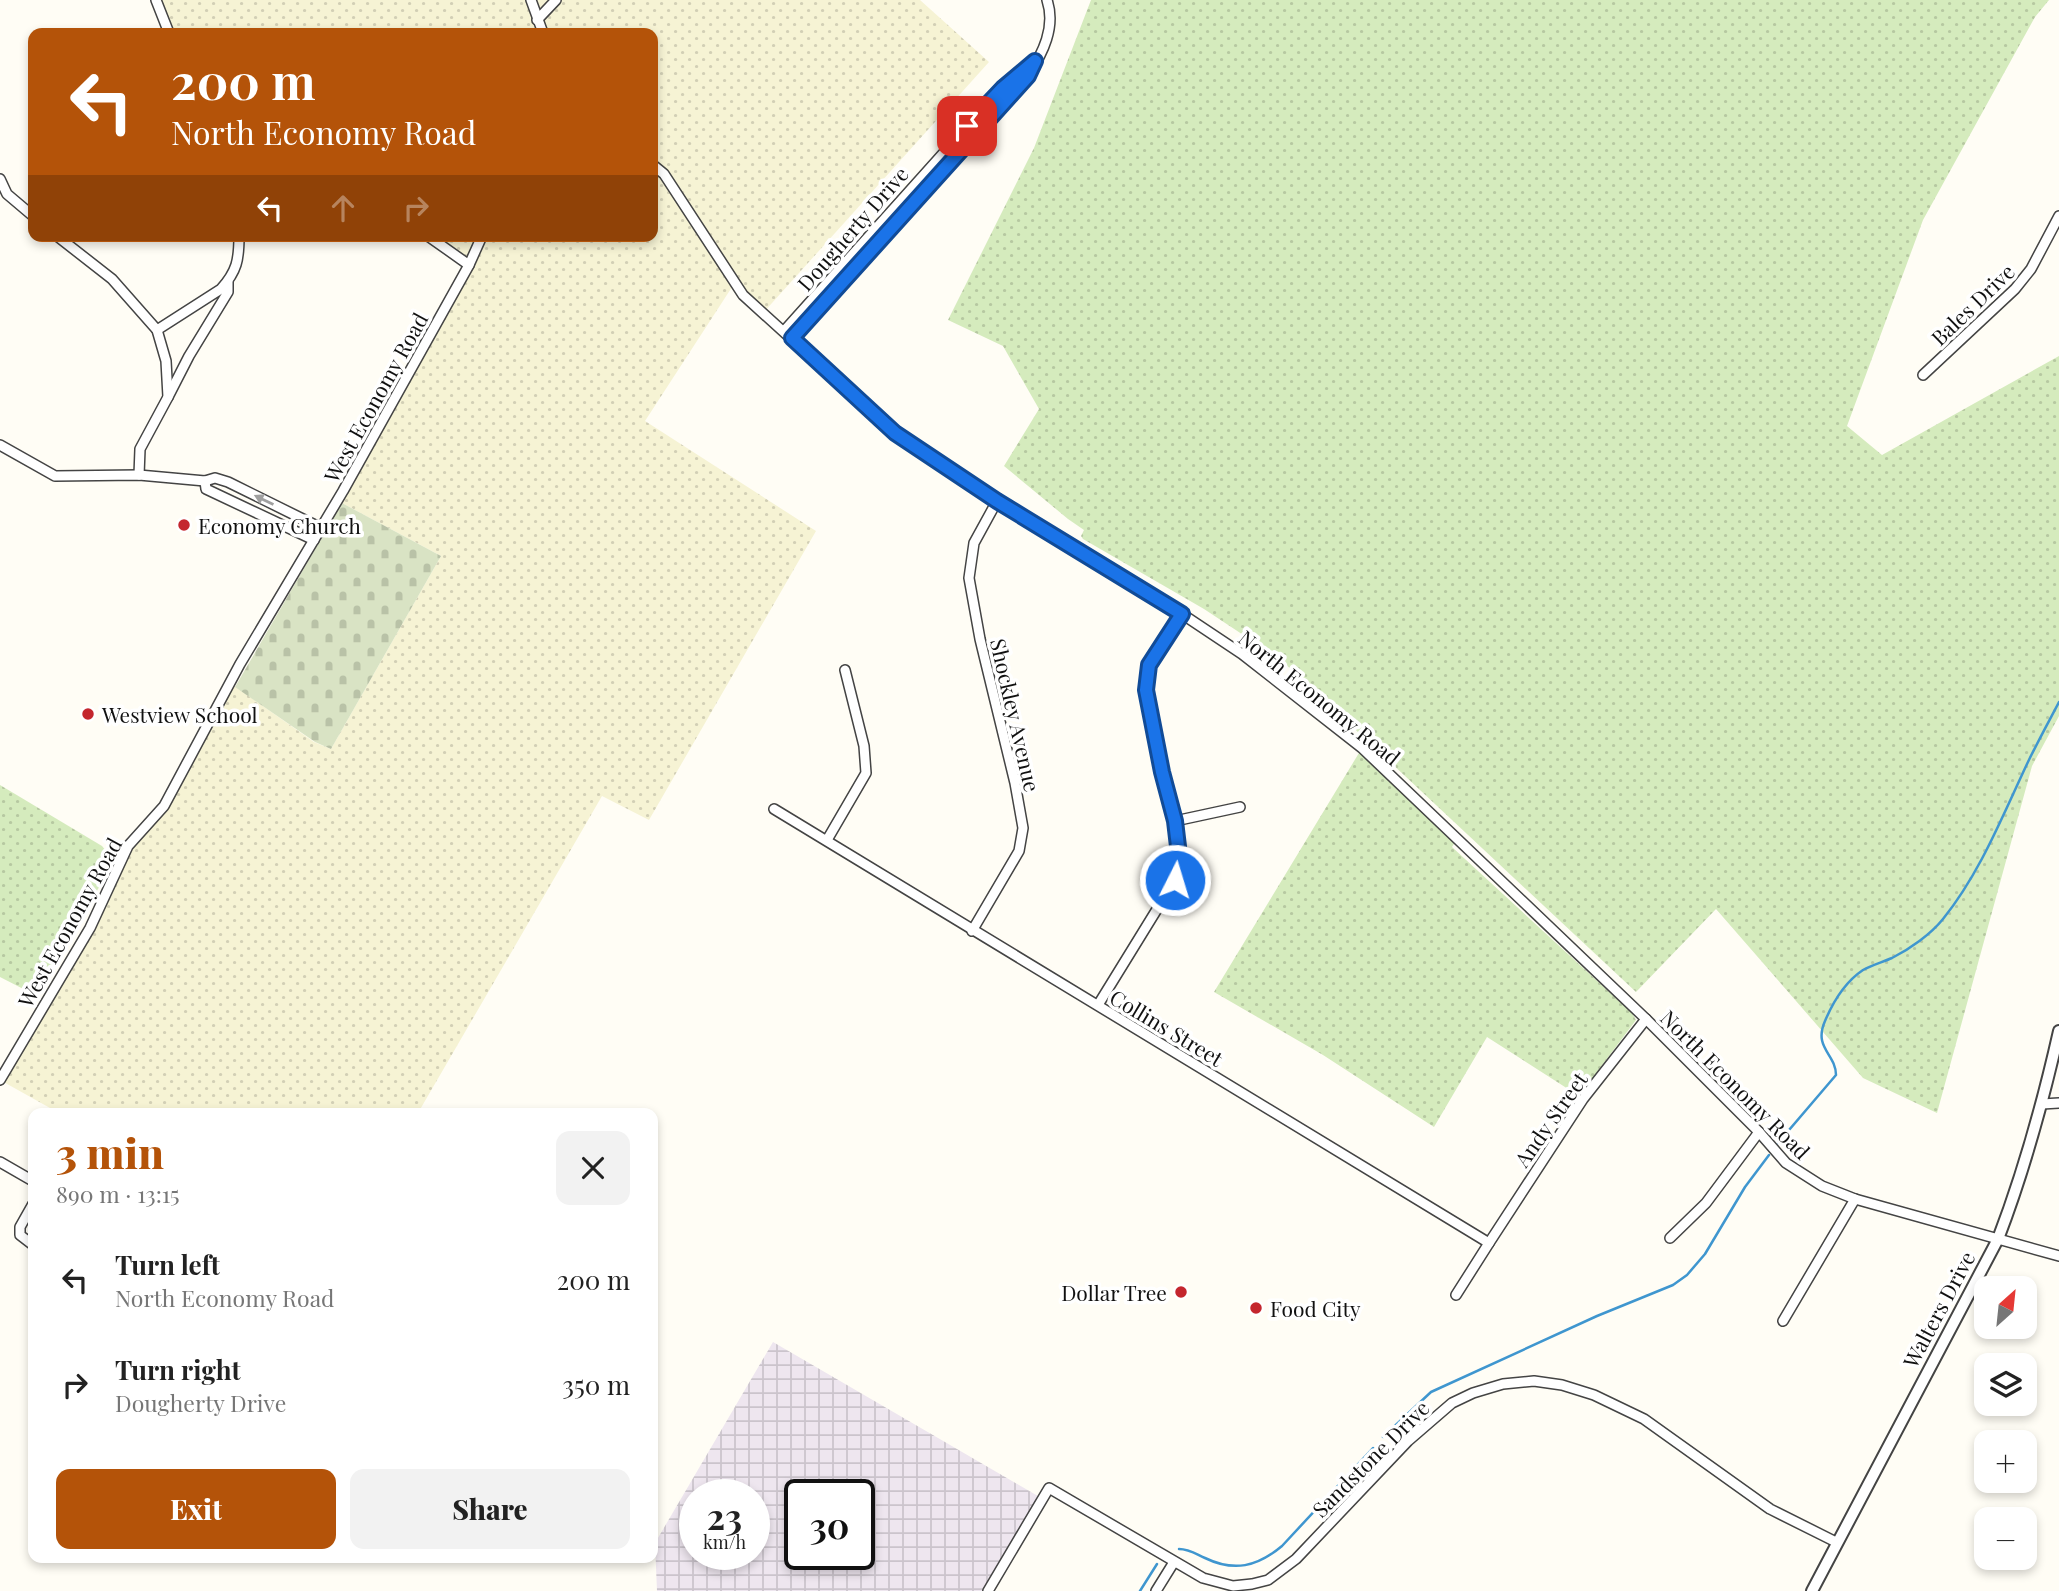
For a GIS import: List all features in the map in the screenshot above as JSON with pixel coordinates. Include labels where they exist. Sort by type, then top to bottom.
[{"type":"street","points":[[156,0],[167,28]]},
{"type":"street","points":[[531,0],[540,28]]},
{"type":"street","points":[[537,20],[556,0]]},
{"type":"street","name":"Dougherty Drive","points":[[792,338],[1028,76],[1048,37],[1052,15],[1047,0]]},
{"type":"street","name":"Dougherty Drive","points":[[784,331],[989,102],[1035,61]]},
{"type":"street","name":"North Economy Road","points":[[658,170],[743,295],[895,433],[997,501],[1182,614],[1242,654],[1362,748],[1646,1019],[1759,1132],[1786,1163],[1822,1186],[1855,1199],[2059,1256]]},
{"type":"street","points":[[0,179],[4,197],[28,213]]},
{"type":"street","name":"Bales Drive","points":[[1923,375],[2015,289],[2031,269],[2059,216]]},
{"type":"street","points":[[874,229],[883,237]]},
{"type":"street","points":[[65,242],[112,279],[157,330],[166,361],[168,397]]},
{"type":"street","points":[[157,330],[228,282],[239,261],[239,242]]},
{"type":"street","points":[[436,242],[469,265]]},
{"type":"street","name":"West Economy Road","points":[[0,1080],[90,928],[128,846],[164,806],[240,664],[321,528],[469,265],[479,242]]},
{"type":"street","points":[[139,475],[140,449],[189,356],[228,292],[228,282]]},
{"type":"street","points":[[0,445],[55,476],[139,475],[205,481],[215,478],[321,528]]},
{"type":"street","points":[[205,481],[206,489],[314,540]]},
{"type":"street","name":"Shockley Avenue","points":[[972,931],[1019,851],[1023,828],[1015,783],[980,639],[969,578],[974,543],[997,501]]},
{"type":"street","points":[[1098,1005],[1175,880],[1179,855],[1175,821],[1146,690],[1149,665],[1182,614]]},
{"type":"street","points":[[827,840],[866,772],[863,746],[845,670]]},
{"type":"street","points":[[1175,821],[1240,807]]},
{"type":"street","name":"Collins Street","points":[[774,809],[1489,1243]]},
{"type":"street","name":"Andy Street","points":[[1489,1243],[1583,1099],[1646,1019]]},
{"type":"street","name":"Walters Drive","points":[[1812,1591],[1998,1239],[2015,1196],[2042,1104],[2059,1031]]},
{"type":"street","points":[[2042,1104],[2059,1103]]},
{"type":"street","points":[[1670,1238],[1706,1203],[1759,1132]]},
{"type":"street","points":[[0,1162],[28,1178]]},
{"type":"street","points":[[1783,1321],[1855,1199]]},
{"type":"street","points":[[28,1213],[20,1227],[20,1235],[28,1241]]},
{"type":"street","points":[[1455,1295],[1489,1243]]},
{"type":"street","name":"Sandstone Drive","points":[[988,1591],[1049,1488],[1174,1562],[1217,1583],[1233,1586],[1268,1580],[1296,1559],[1402,1447],[1452,1403],[1472,1393],[1503,1384],[1534,1381],[1562,1385],[1594,1395],[1636,1415],[1666,1433],[1722,1476],[1770,1508],[1836,1542]]},
{"type":"street","points":[[1156,1591],[1174,1562]]},
{"type":"shaded area","points":[[157,0],[920,0],[989,62],[763,313],[734,284],[645,421],[816,531],[649,820],[602,796],[421,1108],[50,1108],[0,1080],[52,991],[128,846],[164,806],[230,683],[314,742],[331,749],[441,556],[342,503],[343,491],[469,265],[436,242],[658,242],[658,28],[170,28]]},
{"type":"shaded area","points":[[773,1342],[1043,1499],[989,1591],[657,1591],[658,1538],[679,1502],[679,1570],[770,1570],[770,1479],[693,1479]]},
{"type":"green space","points":[[1091,0],[2049,0],[2035,17],[1923,220],[1847,426],[1882,455],[2059,356],[2059,716],[2032,766],[1937,1113],[1863,1078],[1716,909],[1636,992],[1281,660],[1204,609],[1083,539],[1081,536],[1084,530],[1004,466],[1039,409],[1003,346],[948,320],[1034,148]]},
{"type":"green space","points":[[342,503],[441,556],[331,749],[315,742],[235,687]]},
{"type":"green space","points":[[1362,748],[1457,839],[1452,847],[1632,1013],[1636,1020],[1579,1096],[1487,1037],[1434,1127],[1323,1055],[1214,992]]},
{"type":"green space","points":[[0,785],[102,846],[111,857],[110,866],[101,884],[35,995],[0,977]]},
{"type":"waterway","points":[[1778,1143],[1836,1075],[1822,1038],[1825,1021],[1836,1000],[1845,986],[1866,968],[1906,950],[1926,936],[1943,919],[1979,864],[2059,702]]},
{"type":"waterway","points":[[1383,1437],[1431,1392],[1597,1316],[1673,1285],[1687,1275],[1705,1254],[1745,1187],[1769,1155]]},
{"type":"waterway","points":[[1179,1549],[1226,1565],[1245,1565],[1264,1559],[1282,1546],[1373,1448]]},
{"type":"waterway","points":[[1140,1591],[1157,1564]]},
{"type":"place","name":"Economy Church","points":[[184,525]]},
{"type":"place","name":"Westview School","points":[[88,714]]},
{"type":"place","name":"Dollar Tree","points":[[1181,1292]]},
{"type":"place","name":"Food City","points":[[1256,1308]]},
{"type":"route","points":[[967,126],[1003,88],[1035,61],[1028,76],[792,338],[895,433],[997,501],[1182,614],[1149,665],[1146,677],[1153,730],[1175,821],[1179,855],[1175,880]]}]
